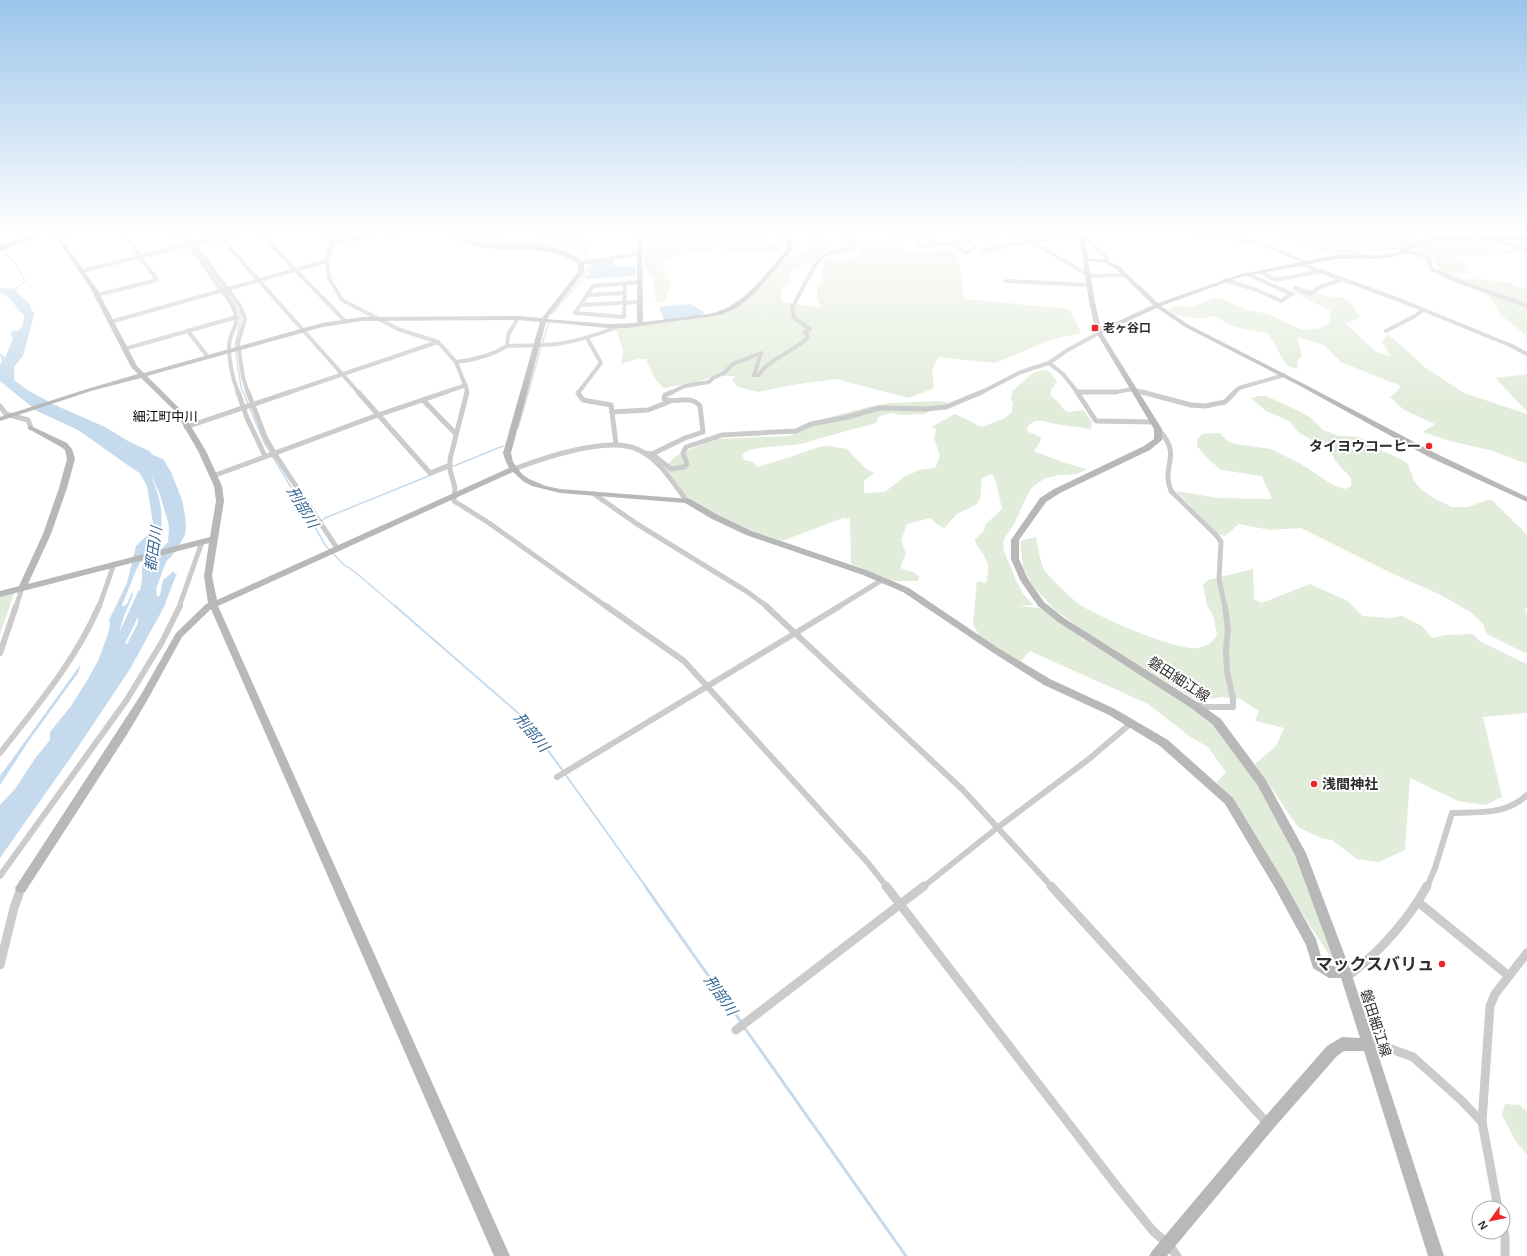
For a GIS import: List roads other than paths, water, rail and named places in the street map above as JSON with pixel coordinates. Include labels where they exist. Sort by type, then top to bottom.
[{"type":"street","points":[[93,289],[134,367],[178,410],[186,427],[202,451],[218,486],[220,501],[208,576],[213,604],[502,1256]]},
{"type":"street","points":[[97,295],[123,289]]},
{"type":"street","points":[[110,322],[229,289]]},
{"type":"street","points":[[266,289],[430,473],[450,465]]},
{"type":"street","points":[[314,289],[345,321]]},
{"type":"street","points":[[335,289],[342,300],[376,319],[398,329],[438,342],[456,362],[466,385],[466,394],[450,459],[455,488],[454,501],[489,523],[678,656],[707,686],[868,863],[1119,1189],[1153,1231],[1168,1244],[1178,1256]]},
{"type":"street","points":[[568,289],[544,319],[508,443],[508,460],[521,476],[542,488],[572,493],[687,501]]},
{"type":"street","points":[[591,289],[576,313],[624,317],[624,289]]},
{"type":"street","points":[[639,289],[640,324]]},
{"type":"street","points":[[0,419],[89,390],[322,324],[376,319],[518,318],[620,326],[719,314],[736,306],[756,289]]},
{"type":"street","points":[[652,454],[685,438],[703,432],[701,426],[702,408],[699,404],[692,400],[667,401],[664,399],[665,395],[685,386],[709,382],[713,378],[724,373],[733,364],[761,353],[754,374],[756,376],[789,350],[805,342],[808,337],[805,332],[810,329],[794,318],[792,308],[802,289]]},
{"type":"street","points":[[1090,289],[1099,332],[1156,425],[1166,435],[1172,449],[1172,457],[1168,474],[1171,490],[1217,536],[1221,542],[1219,579],[1224,598],[1228,629],[1226,649],[1227,671],[1233,699],[1233,707],[1204,707],[1194,705]]},
{"type":"street","points":[[1141,289],[1176,320],[1284,375],[1432,455],[1527,500]]},
{"type":"street","points":[[644,453],[652,454],[671,469],[676,469],[687,464],[683,454],[683,450],[686,446],[715,436],[796,431],[811,424],[848,417],[879,408],[926,409],[946,407],[987,390],[1021,372],[1049,363],[1066,351],[1099,332],[1158,305],[1202,289]]},
{"type":"street","points":[[1248,289],[1282,301],[1292,294],[1280,289]]},
{"type":"street","points":[[1298,289],[1307,293],[1317,289]]},
{"type":"street","points":[[1367,289],[1512,346],[1527,354]]},
{"type":"street","points":[[1481,289],[1527,306]]},
{"type":"street","points":[[224,290],[237,317],[235,328],[228,344],[237,391],[265,456]]},
{"type":"street","points":[[224,290],[240,306],[245,319],[238,348],[243,376],[251,405],[265,437],[319,523],[332,550]]},
{"type":"street","points":[[587,296],[624,293]]},
{"type":"street","points":[[580,305],[639,302]]},
{"type":"street","points":[[1386,331],[1415,316],[1423,310]]},
{"type":"street","points":[[124,349],[237,317]]},
{"type":"street","points":[[506,346],[506,338],[518,318]]},
{"type":"street","points":[[456,362],[494,354],[506,346],[536,344],[547,345],[587,338],[620,326]]},
{"type":"street","points":[[188,331],[208,357]]},
{"type":"street","points":[[587,338],[601,363],[578,393],[583,400],[610,405],[616,444]]},
{"type":"street","points":[[186,427],[438,342]]},
{"type":"street","points":[[1049,363],[1059,370],[1077,392],[1096,421],[1156,425]]},
{"type":"street","points":[[1077,392],[1116,392],[1134,390],[1173,399],[1190,405],[1205,406],[1225,402],[1239,388],[1284,375]]},
{"type":"street","points":[[213,476],[378,415],[466,385]]},
{"type":"street","points":[[423,400],[456,434]]},
{"type":"street","points":[[612,412],[648,410],[672,400]]},
{"type":"street","points":[[0,406],[4,412],[28,420],[31,428],[64,445],[68,449],[71,459],[63,488],[47,534],[22,588],[0,653]]},
{"type":"street","name":"磐田細江線","points":[[1156,425],[1158,440],[1147,448],[1056,491],[1043,500],[1015,540],[1015,559],[1024,580],[1041,604],[1056,616],[1194,705],[1217,722],[1262,783],[1300,853],[1345,972],[1436,1256]]},
{"type":"street","points":[[0,965],[14,908],[21,888],[122,733],[145,696],[179,635],[204,610],[213,604],[332,550],[535,460],[602,444],[616,444],[638,449],[665,472],[687,501],[715,517],[749,532],[906,590],[983,642],[1047,682],[1112,712],[1164,743],[1228,801],[1279,884],[1312,943],[1317,964],[1329,972],[1352,973],[1374,954],[1418,902],[1432,875],[1452,812],[1509,808],[1519,803],[1527,795]]},
{"type":"street","points":[[594,494],[638,524],[746,591],[767,606],[795,632],[962,790],[1268,1124]]},
{"type":"street","points":[[0,594],[214,539]]},
{"type":"street","points":[[0,876],[82,763],[128,696],[156,651],[173,620],[194,568],[199,542]]},
{"type":"street","points":[[0,753],[70,658],[85,634],[107,592],[115,564]]},
{"type":"street","points":[[557,777],[882,580]]},
{"type":"street","points":[[736,1030],[901,905],[997,828],[1089,759],[1130,724]]},
{"type":"street","points":[[1418,902],[1509,976]]},
{"type":"street","points":[[1497,1200],[1482,1122],[1490,1006],[1495,994],[1527,953]]},
{"type":"street","points":[[1157,1256],[1268,1124],[1332,1051],[1342,1044],[1368,1045],[1391,1049],[1413,1058],[1461,1100],[1482,1122]]},
{"type":"street","points":[[1505,1240],[1505,1256]]},
{"type":"water","points":[[0,289],[16,289],[14,290],[29,303],[32,311],[34,312],[23,356],[14,367],[14,380],[29,391],[55,405],[105,427],[128,441],[149,451],[153,455],[163,459],[171,472],[182,500],[186,528],[185,535],[175,552],[166,562],[156,589],[157,597],[160,595],[163,580],[174,571],[174,574],[177,573],[164,607],[130,669],[76,750],[0,858],[0,805],[15,789],[36,757],[50,740],[50,732],[71,706],[98,661],[108,634],[110,625],[109,620],[127,583],[136,546],[145,537],[154,532],[153,541],[149,547],[151,560],[168,542],[169,525],[159,492],[152,478],[136,471],[78,430],[37,411],[0,381],[0,364],[2,362],[0,353],[5,358],[13,338],[10,334],[14,330],[17,332],[22,326],[24,320],[24,315],[12,301],[0,293]],"holes":[[[142,561],[142,580],[137,606],[138,623],[127,644],[117,639],[121,633],[120,630],[133,595],[132,592],[127,604],[123,607],[122,604],[137,568]]]},
{"type":"water","points":[[690,304],[704,312],[702,316],[664,320],[659,307]]},
{"type":"water","points":[[81,664],[78,673],[30,739],[0,785],[0,776]]},
{"type":"waterway","name":"刑部川","points":[[224,289],[240,314],[240,323],[235,346],[241,387],[264,442],[314,527]]},
{"type":"waterway","points":[[552,314],[574,289]]},
{"type":"waterway","points":[[1489,290],[1517,300]]},
{"type":"waterway","points":[[542,344],[549,322]]},
{"type":"waterway","points":[[518,428],[541,347]]},
{"type":"waterway","points":[[454,466],[503,446]]},
{"type":"waterway","name":"都田川","points":[[139,463],[152,486],[158,523],[150,573]]},
{"type":"waterway","points":[[314,527],[325,518],[446,469]]},
{"type":"waterway","name":"刑部川","points":[[314,527],[326,546],[343,564],[355,572],[396,607]]},
{"type":"waterway","name":"都田川","points":[[112,652],[124,635],[142,594]]},
{"type":"waterway","name":"刑部川","points":[[395,606],[525,719],[563,771]]},
{"type":"waterway","name":"刑部川","points":[[565,774],[646,887]]},
{"type":"waterway","name":"刑部川","points":[[645,886],[741,1022]]},
{"type":"waterway","name":"刑部川","points":[[744,1027],[906,1256]]},
{"type":"place","name":"老ヶ谷口","points":[[1095,328]]},
{"type":"place","name":"タイヨウコーヒー","points":[[1429,446]]},
{"type":"place","name":"浅間神社","points":[[1314,784]]},
{"type":"place","name":"マックスバリュ","points":[[1442,964]]},
{"type":"district","name":"細江町中川","points":[[165,416]]}]
